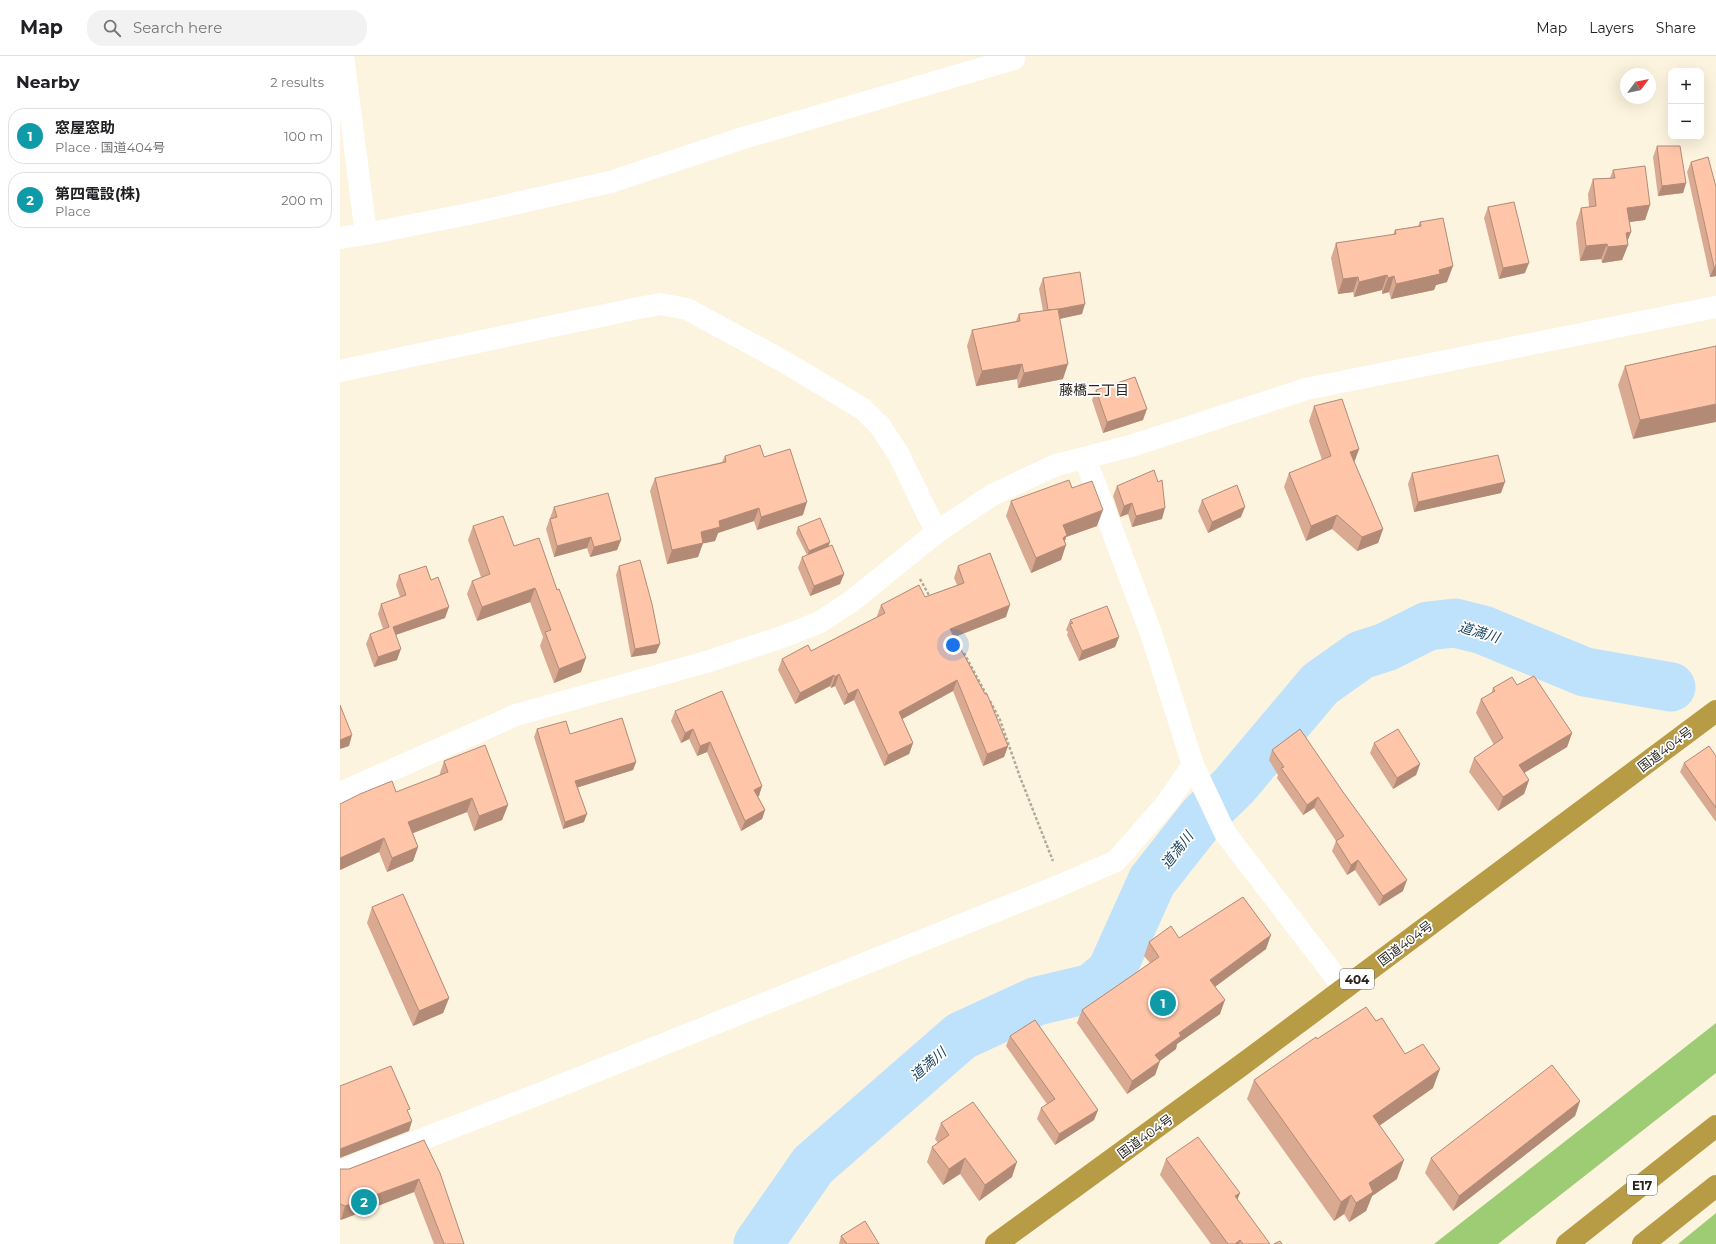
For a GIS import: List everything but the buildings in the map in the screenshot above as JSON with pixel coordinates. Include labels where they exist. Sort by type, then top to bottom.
[{"type":"highway","name":"国道404号","points":[[996,1244],[1240,1067],[1716,711]]},
{"type":"highway","name":"E17","points":[[1567,1244],[1716,1126]]},
{"type":"highway","points":[[1643,1244],[1716,1186]]},
{"type":"street","points":[[343,56],[366,234]]},
{"type":"street","points":[[340,238],[366,234],[610,182],[743,138],[1014,59],[1013,56]]},
{"type":"street","points":[[340,371],[660,304],[687,309],[783,361],[863,409],[880,426],[899,456],[928,516],[938,532]]},
{"type":"street","points":[[340,793],[516,715],[706,662],[801,630],[820,622],[852,601],[938,532],[992,495],[1056,465],[1131,446],[1306,389],[1716,307]]},
{"type":"street","points":[[1085,458],[1152,636],[1193,765],[1225,833],[1344,988]]},
{"type":"street","points":[[340,1171],[539,1094],[1061,885],[1116,861],[1166,804],[1193,765]]},
{"type":"path","points":[[907,558],[932,599]]},
{"type":"path","points":[[960,646],[1000,720],[1020,777],[1050,849],[1061,885]]},
{"type":"green space","points":[[1716,1023],[1716,1073],[1498,1244],[1434,1244]]},
{"type":"green space","points":[[1716,1213],[1716,1244],[1678,1244]]},
{"type":"waterway","name":"道満川","points":[[758,1244],[813,1165],[961,1036],[1037,1001],[1092,988],[1111,972],[1152,881],[1204,815],[1234,786],[1320,684],[1361,655],[1386,647],[1428,626],[1455,623],[1483,630],[1585,672],[1671,687]]},
{"type":"place","name":"窓屋窓助","points":[[1163,1003]]},
{"type":"place","name":"第四電設(株)","points":[[364,1202]]},
{"type":"district","name":"藤橋二丁目","points":[[1094,390]]}]
